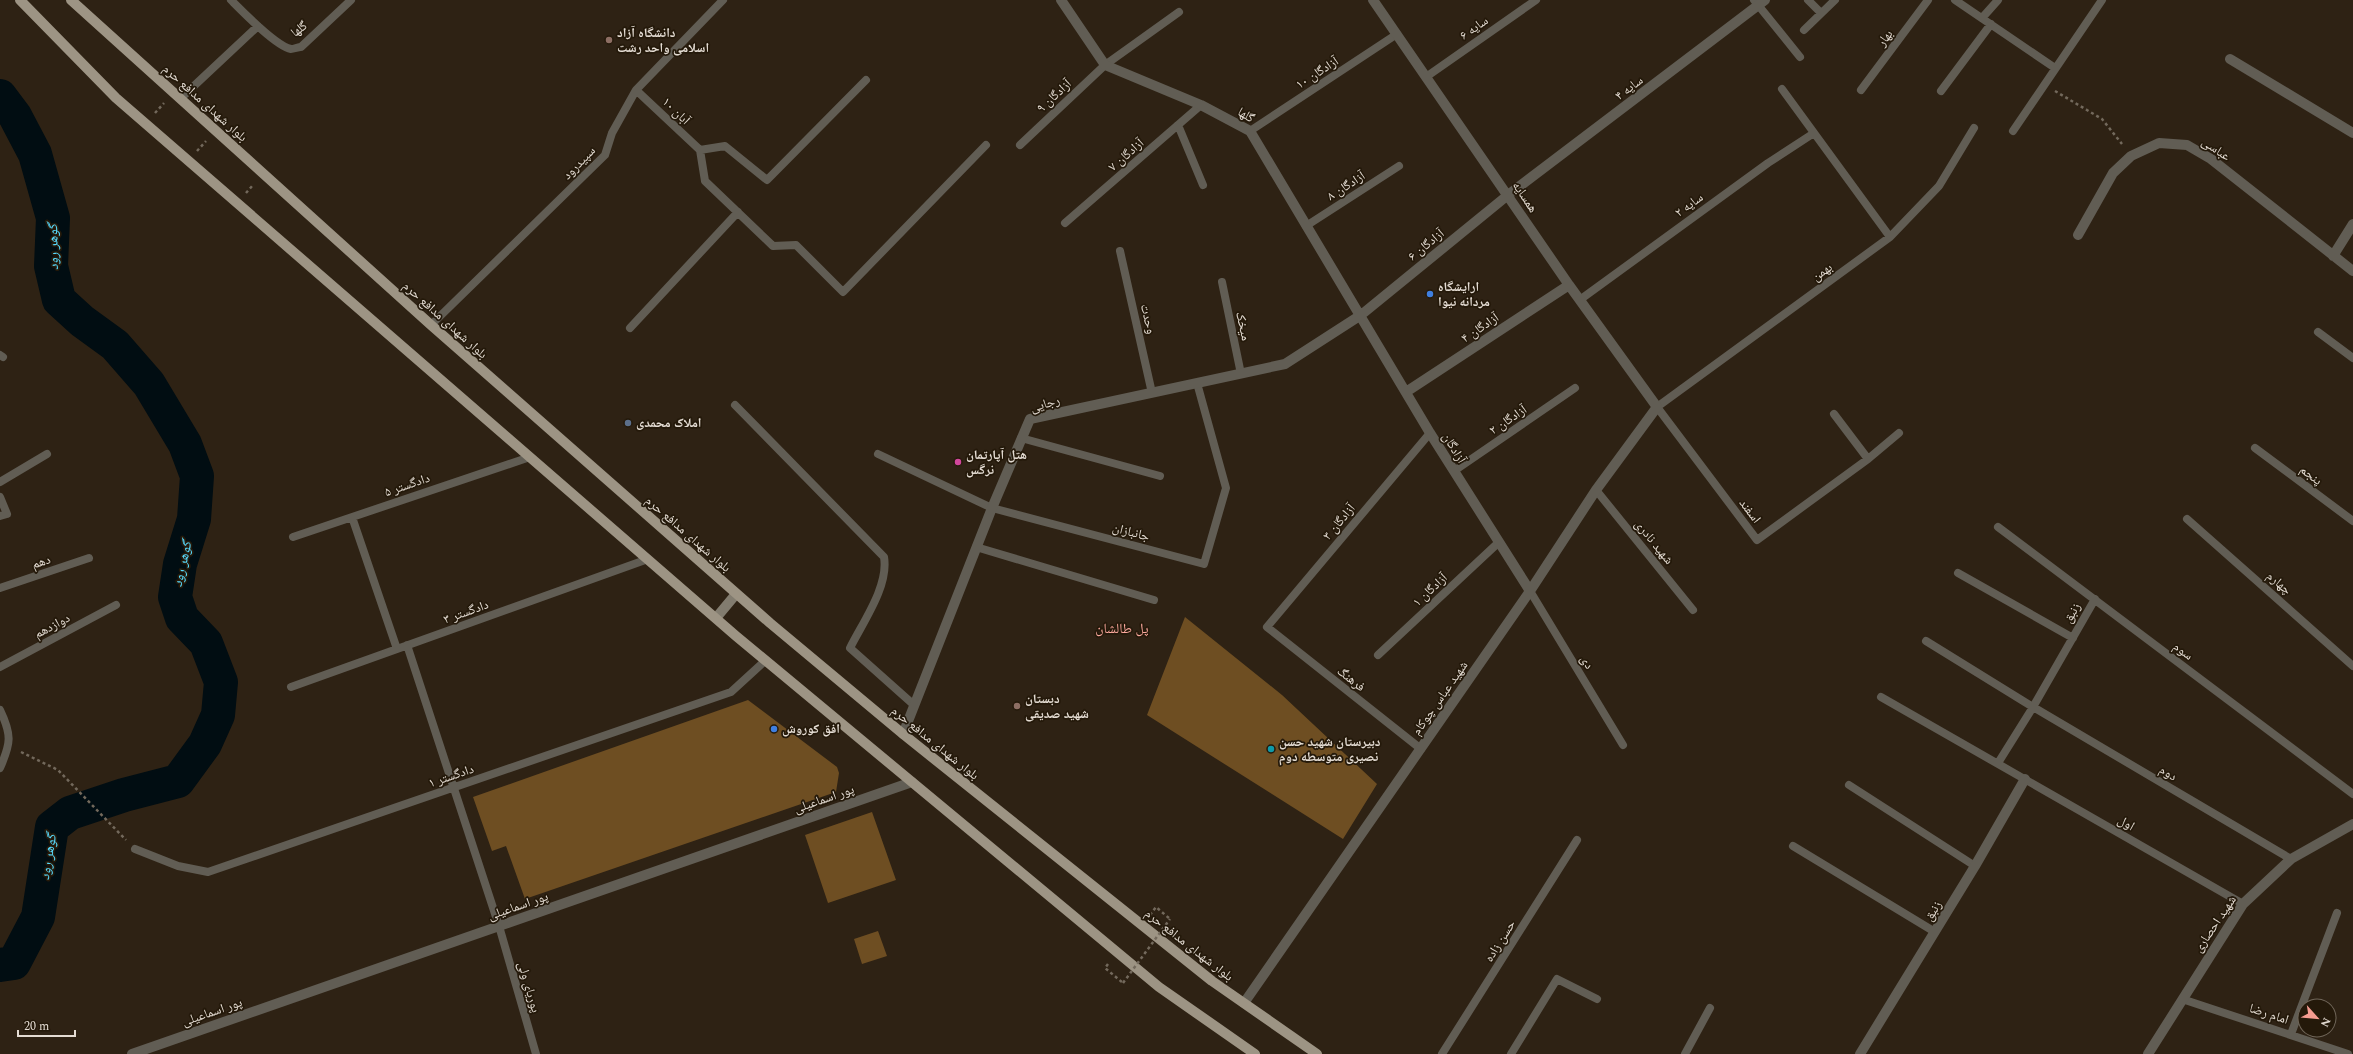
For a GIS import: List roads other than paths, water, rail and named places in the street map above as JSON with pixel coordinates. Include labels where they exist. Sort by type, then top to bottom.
[{"type":"main road","points":[[20,0],[116,98],[648,560],[1159,987],[1255,1054]]},
{"type":"main road","name":"بلوار شهدای مدافع حرم","points":[[71,0],[431,325],[736,594],[903,734],[1212,981],[1317,1054]]},
{"type":"main road","points":[[716,618],[736,594]]},
{"type":"street","points":[[1062,0],[1105,65]]},
{"type":"street","name":"همسایه","points":[[1373,0],[1569,285],[1657,406]]},
{"type":"street","name":"سایه ۴","points":[[1508,195],[1759,2]]},
{"type":"street","points":[[2230,59],[2353,133]]},
{"type":"street","name":"گلها","points":[[1105,65],[1202,105],[1250,131],[1361,315]]},
{"type":"street","name":"عباسی","points":[[2078,235],[2113,173],[2131,156],[2158,142],[2187,146],[2211,159],[2353,271]]},
{"type":"street","name":"آزادگان ۶","points":[[1361,315],[1508,195]]},
{"type":"street","points":[[2333,256],[2353,224]]},
{"type":"street","name":"آزادگان ۴","points":[[1406,392],[1569,285]]},
{"type":"street","name":"رجایی","points":[[903,734],[976,547],[1030,419],[1285,364],[1361,315]]},
{"type":"street","name":"آزادگان","points":[[1361,315],[1430,433],[1530,591]]},
{"type":"street","name":"شهید عباس چوکام","points":[[1244,1003],[1530,591],[1596,490],[1657,406]]},
{"type":"street","name":"زنبق","points":[[1860,1054],[1975,866],[2025,780]]},
{"type":"street","name":"پور اسماعیلی","points":[[132,1054],[912,782]]},
{"type":"street","name":"شهید احصاری","points":[[2148,1054],[2243,904],[2291,859],[2353,824]]},
{"type":"lane","name":"گلها","points":[[231,0],[258,26],[284,46],[292,49],[300,47],[351,0]]},
{"type":"lane","name":"سپیدرود","points":[[431,325],[605,155],[612,133],[636,90],[723,0]]},
{"type":"lane","name":"سایه ۶","points":[[1426,77],[1536,0]]},
{"type":"lane","points":[[1808,0],[1821,13]]},
{"type":"lane","points":[[1804,30],[1835,0]]},
{"type":"lane","name":"بهار","points":[[1861,90],[1928,0]]},
{"type":"lane","points":[[1954,0],[2055,68]]},
{"type":"lane","points":[[1982,18],[1998,0]]},
{"type":"lane","points":[[2013,131],[2102,0]]},
{"type":"lane","points":[[1759,2],[1800,58]]},
{"type":"lane","name":"آزادگان ۹","points":[[1020,145],[1105,65],[1179,12]]},
{"type":"lane","points":[[1942,91],[1991,24]]},
{"type":"lane","points":[[177,96],[258,26]]},
{"type":"lane","name":"آزادگان ۱۰","points":[[1250,131],[1397,34]]},
{"type":"lane","points":[[866,80],[767,180],[725,146],[700,150],[705,181],[773,246],[796,245],[842,292],[986,145]]},
{"type":"lane","points":[[1782,89],[1890,237]]},
{"type":"lane","name":"آبان ۱۰","points":[[636,90],[700,150]]},
{"type":"lane","name":"آزادگان ۷","points":[[1065,223],[1202,105]]},
{"type":"lane","points":[[1178,125],[1203,185]]},
{"type":"lane","name":"بهمن","points":[[1657,406],[1890,237],[1939,186],[1974,128]]},
{"type":"lane","name":"سایه ۲","points":[[1581,300],[1768,163],[1814,133]]},
{"type":"lane","name":"آزادگان ۸","points":[[1306,226],[1399,166]]},
{"type":"lane","points":[[630,328],[738,212]]},
{"type":"lane","name":"وحدت","points":[[1120,251],[1152,393]]},
{"type":"lane","name":"میخک","points":[[1222,282],[1241,374]]},
{"type":"lane","points":[[2318,332],[2353,358]]},
{"type":"lane","name":"جانبازان","points":[[878,454],[992,508],[1204,564],[1226,488],[1198,383]]},
{"type":"lane","name":"آزادگان ۲","points":[[1454,471],[1575,388]]},
{"type":"lane","points":[[735,405],[884,557],[886,568],[883,583],[850,648],[914,705]]},
{"type":"lane","name":"اسفند","points":[[1657,406],[1757,540],[1868,459],[1899,433]]},
{"type":"lane","points":[[1834,414],[1868,459]]},
{"type":"lane","name":"آزادگان ۳","points":[[1267,627],[1430,433]]},
{"type":"lane","points":[[1021,438],[1160,476]]},
{"type":"lane","name":"پنجم","points":[[2255,448],[2353,521]]},
{"type":"lane","points":[[0,482],[47,454]]},
{"type":"lane","name":"دادگستر ۵","points":[[293,537],[530,457]]},
{"type":"lane","name":"شهید نادری","points":[[1596,490],[1693,610]]},
{"type":"lane","points":[[0,497],[7,514],[0,516]]},
{"type":"lane","points":[[352,517],[397,649]]},
{"type":"lane","name":"چهارم","points":[[2187,519],[2353,666]]},
{"type":"lane","name":"سوم","points":[[1998,526],[2353,794]]},
{"type":"lane","name":"آزادگان ۱","points":[[1378,655],[1498,542]]},
{"type":"lane","points":[[976,547],[1154,600]]},
{"type":"lane","name":"دهم","points":[[0,588],[89,558]]},
{"type":"lane","name":"دادگستر ۳","points":[[291,687],[648,560]]},
{"type":"lane","points":[[1958,573],[2073,638]]},
{"type":"lane","name":"دی","points":[[1530,591],[1623,745]]},
{"type":"lane","name":"زنبق","points":[[1998,763],[2033,707],[2095,599]]},
{"type":"lane","name":"دوازدهم","points":[[0,667],[116,605]]},
{"type":"lane","name":"فرهنگ","points":[[1267,627],[1421,749]]},
{"type":"lane","name":"دوم","points":[[1926,641],[2033,707],[2291,859]]},
{"type":"lane","name":"پوریای ولی","points":[[407,646],[455,787],[499,926],[536,1054]]},
{"type":"lane","name":"دادگستر ۱","points":[[134,849],[178,866],[208,872],[731,692],[766,660]]},
{"type":"lane","name":"اول","points":[[1881,697],[2243,904]]},
{"type":"lane","points":[[0,710],[7,725],[10,746],[0,768]]},
{"type":"lane","points":[[1849,785],[1975,866]]},
{"type":"lane","name":"حسن زاده","points":[[1442,1054],[1577,840]]},
{"type":"lane","points":[[1793,846],[1935,932]]},
{"type":"lane","points":[[2291,1034],[2337,913]]},
{"type":"lane","points":[[1511,1054],[1557,979],[1597,999]]},
{"type":"lane","name":"امام رضا","points":[[2182,999],[2348,1054]]},
{"type":"lane","points":[[1685,1054],[1710,1008]]},
{"type":"waterway","name":"گوهر رود","points":[[0,96],[15,116],[35,154],[53,218],[51,266],[59,300],[82,321],[115,345],[149,384],[185,444],[197,476],[194,519],[180,564],[175,597],[182,618],[206,643],[221,682],[218,715],[205,744],[178,781],[124,795],[70,813],[52,827],[38,917],[14,963],[0,965]]},
{"type":"place","name":"دانشگاه آزاد اسلامی واحد رشت","points":[[609,40]]},
{"type":"place","name":"ارایشگاه مردانه نیوا","points":[[1430,294]]},
{"type":"place","name":"املاک محمدی","points":[[628,423]]},
{"type":"place","name":"هتل آپارتمان نرگس","points":[[958,462]]},
{"type":"place","name":"دبستان شهید صدیقی","points":[[1017,706]]},
{"type":"place","name":"افق کوروش","points":[[774,729]]},
{"type":"place","name":"دبیرستان شهید حسن نصیری متوسطه دوم","points":[[1271,749]]},
{"type":"district","name":"پل طالشان","points":[[1122,628]]}]
